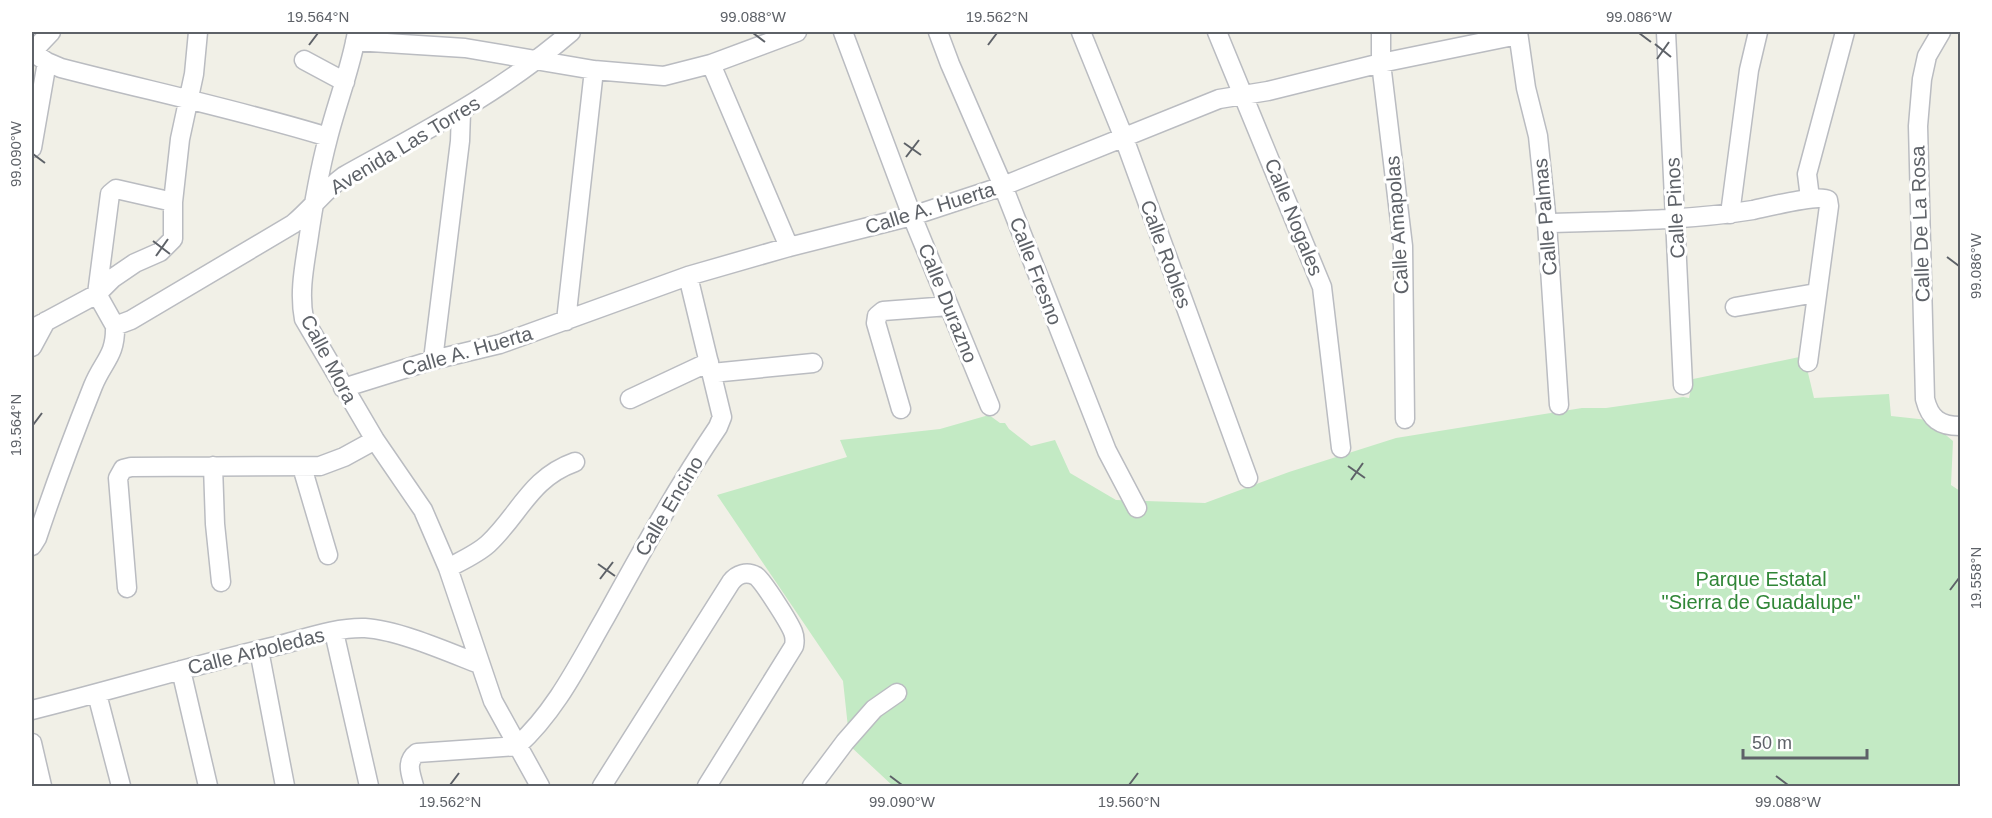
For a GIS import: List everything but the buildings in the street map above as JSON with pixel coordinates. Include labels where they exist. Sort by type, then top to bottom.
[{"type":"street","points":[[51,32],[32,52],[61,68],[266,118],[328,137]]},
{"type":"street","points":[[32,347],[39,325],[97,294],[113,278],[135,263],[160,252],[170,243],[174,234],[173,202],[180,139],[194,74],[198,32]]},
{"type":"street","name":"Avenida Las Torres","points":[[115,326],[131,320],[293,224],[344,176],[461,112],[538,61],[571,32]]},
{"type":"street","points":[[356,36],[465,48],[594,70],[664,76],[711,64],[797,32]]},
{"type":"street","name":"Calle Durazno","points":[[843,32],[912,216],[990,406]]},
{"type":"street","name":"Calle Fresno","points":[[938,32],[1003,186],[1107,451],[1137,508]]},
{"type":"street","name":"Calle Robles","points":[[1081,32],[1124,138],[1248,478]]},
{"type":"street","name":"Calle Nogales","points":[[1217,32],[1322,287],[1341,448]]},
{"type":"street","name":"Calle Amapolas","points":[[1381,32],[1381,63],[1403,246],[1405,419]]},
{"type":"street","name":"Calle Pinos","points":[[1666,32],[1683,385]]},
{"type":"street","points":[[1730,214],[1749,70],[1758,32]]},
{"type":"street","points":[[1810,198],[1808,174],[1845,32]]},
{"type":"street","name":"Calle De La Rosa","points":[[1941,32],[1927,56],[1922,79],[1918,126],[1925,399],[1933,419],[1942,424],[1960,426]]},
{"type":"street","name":"Calle A. Huerta","points":[[343,388],[433,360],[500,344],[688,276],[789,247],[912,216],[1003,186],[1219,99],[1268,91],[1518,33]]},
{"type":"street","name":"Calle Palmas","points":[[1518,33],[1526,88],[1538,136],[1547,223],[1559,405]]},
{"type":"street","name":"Calle Mora","points":[[356,36],[328,137],[314,206],[301,286],[304,319],[375,440],[423,510],[448,568],[493,701],[540,786]]},
{"type":"street","points":[[304,60],[345,82]]},
{"type":"street","points":[[32,142],[47,62]]},
{"type":"street","points":[[711,64],[789,247]]},
{"type":"street","points":[[566,321],[594,70]]},
{"type":"street","points":[[433,360],[460,141],[461,112]]},
{"type":"street","points":[[32,546],[37,538],[95,381],[111,356],[116,342],[115,326],[97,294],[110,194],[116,189],[173,202]]},
{"type":"street","points":[[1547,223],[1676,219],[1730,214],[1795,203],[1810,198],[1828,200],[1808,362]]},
{"type":"street","name":"Calle Encino","points":[[518,746],[543,720],[568,683],[679,486],[718,427],[722,417],[688,276]]},
{"type":"street","points":[[1735,307],[1816,293]]},
{"type":"street","points":[[900,409],[876,322],[877,316],[883,311],[949,306]]},
{"type":"street","points":[[630,399],[711,368],[813,363]]},
{"type":"street","points":[[127,588],[118,478],[123,469],[131,467],[321,466],[375,440]]},
{"type":"street","points":[[448,568],[486,547],[544,478],[559,468],[575,462]]},
{"type":"street","points":[[213,466],[215,524],[221,582]]},
{"type":"street","points":[[302,467],[328,555]]},
{"type":"street","points":[[602,786],[730,582],[738,575],[747,574],[760,580],[791,628],[795,639],[792,651],[707,786]]},
{"type":"street","name":"Calle Arboledas","points":[[32,710],[259,650],[334,632],[364,628],[380,630],[422,642],[479,664]]},
{"type":"street","points":[[334,632],[369,786]]},
{"type":"street","points":[[259,650],[285,786]]},
{"type":"street","points":[[181,670],[208,786]]},
{"type":"street","points":[[812,786],[845,742],[874,709],[897,693]]},
{"type":"street","points":[[97,694],[121,786]]},
{"type":"street","points":[[32,743],[42,786]]},
{"type":"street","points":[[414,786],[409,764],[411,758],[417,753],[518,746]]},
{"type":"green space","name":"Parque Estatal \"Sierra de Guadalupe\"","points":[[1804,356],[1814,398],[1889,394],[1891,416],[1928,420],[1953,441],[1951,485],[1960,491],[1960,786],[893,786],[850,746],[843,681],[717,495],[847,457],[840,440],[940,429],[989,415],[1000,423],[1005,423],[1009,429],[1031,446],[1055,440],[1070,473],[1116,500],[1205,503],[1289,472],[1396,438],[1582,408],[1606,408],[1689,398],[1693,379]]}]
